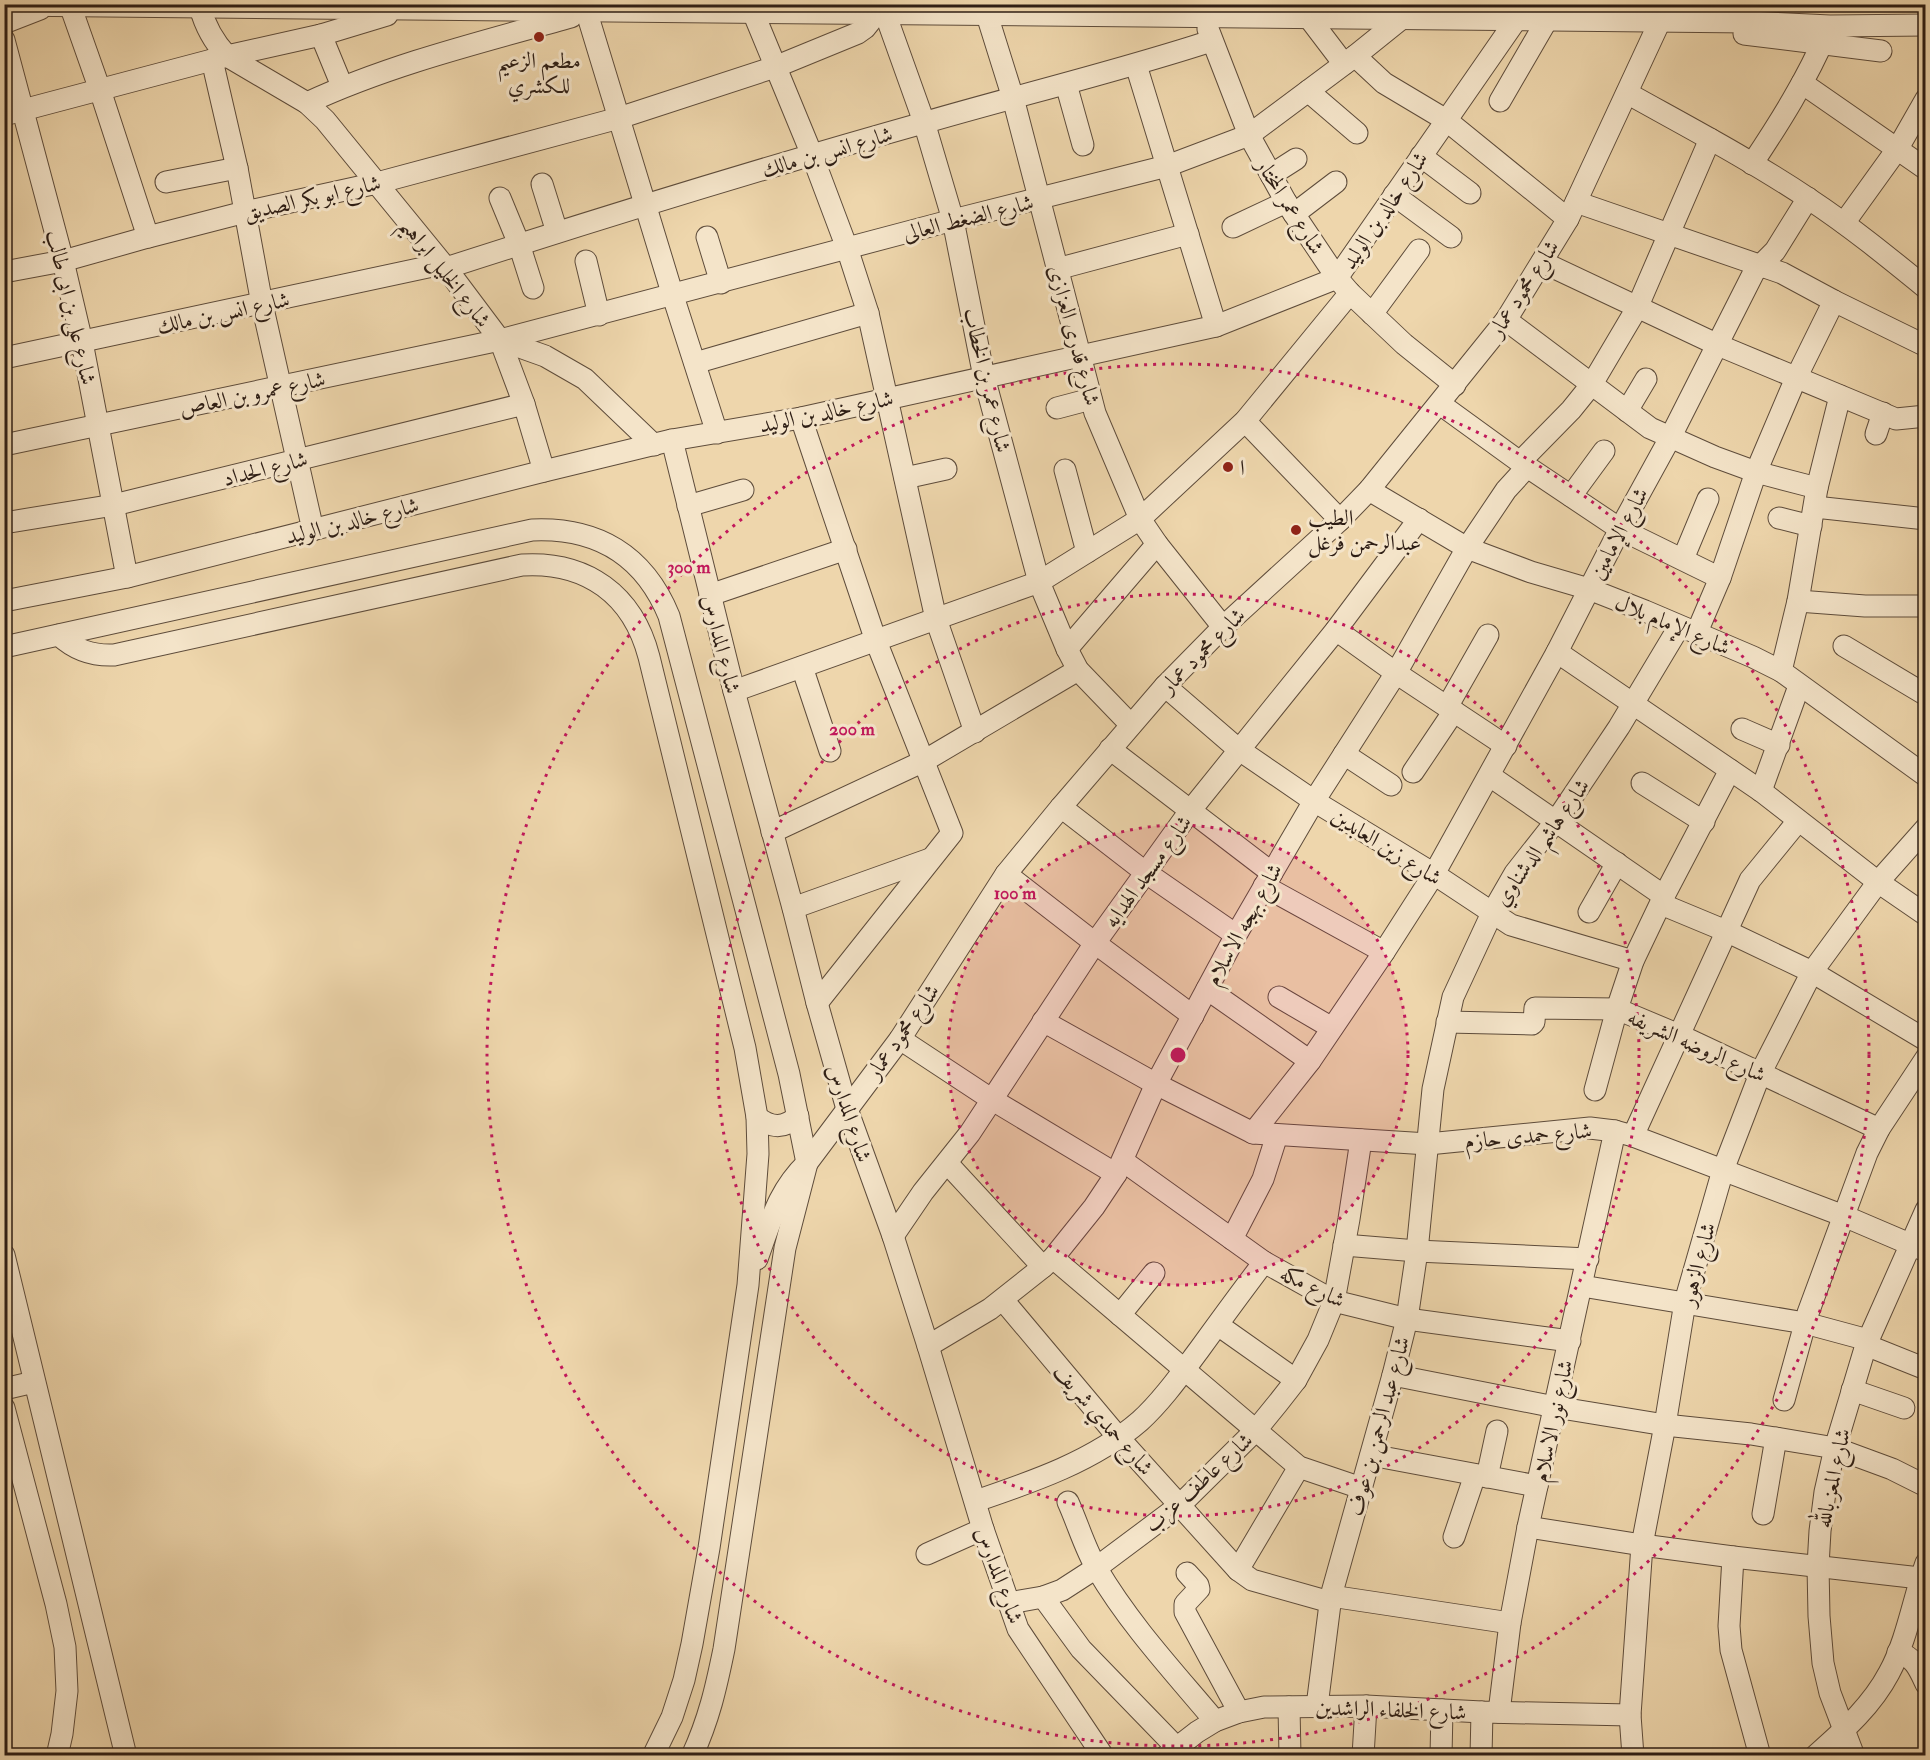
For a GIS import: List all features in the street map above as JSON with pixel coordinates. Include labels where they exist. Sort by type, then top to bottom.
[{"type":"street","points":[[4,4],[881,14],[919,9],[991,10],[1015,15],[1750,22],[1826,35],[1881,51]]},
{"type":"street","points":[[4,23],[51,5]]},
{"type":"street","points":[[70,5],[148,237]]},
{"type":"street","name":"شارع الخليل ابراهيم","points":[[200,7],[207,28],[219,47],[220,58],[307,103],[325,120],[444,266],[500,340],[524,404],[544,471]]},
{"type":"street","points":[[14,113],[220,58],[321,35],[407,9]]},
{"type":"street","name":"شارع قدرى العزازى","points":[[991,10],[1095,413],[1140,519],[1223,627]]},
{"type":"street","points":[[307,103],[342,86],[417,61],[586,11]]},
{"type":"street","points":[[586,11],[717,433]]},
{"type":"street","points":[[753,12],[812,155],[868,312],[936,619],[975,732]]},
{"type":"street","name":"شارع ابو بكر الصديق","points":[[4,272],[63,261],[245,212],[377,183],[618,118],[775,67],[858,33],[881,14]]},
{"type":"street","name":"شارع عمر بن الخطاب","points":[[881,14],[924,122],[953,220],[984,377],[1039,582],[1078,670],[1131,725]]},
{"type":"street","name":"شارع عمر المختار","points":[[1204,17],[1211,41],[1248,135],[1291,208],[1343,286],[1404,344],[1455,385]]},
{"type":"street","points":[[1309,18],[1349,60],[1446,120],[1572,210],[1669,233],[1759,264],[1782,273],[1926,346]]},
{"type":"street","name":"شارع الضغط العالى","points":[[500,340],[1167,166],[1248,135],[1401,19]]},
{"type":"street","name":"شارع خالد بن الوليد","points":[[4,601],[127,577],[663,443],[801,418],[1216,326],[1343,286],[1394,195],[1516,20]]},
{"type":"street","points":[[1500,101],[1547,20]]},
{"type":"street","name":"شارع محمود عمار","points":[[748,1285],[783,1190],[807,1162],[900,1039],[1006,874],[1165,686],[1223,627],[1340,520],[1369,490],[1506,320],[1572,210],[1659,21]]},
{"type":"street","points":[[1714,30],[1826,35],[1926,25]]},
{"type":"street","points":[[321,35],[342,86]]},
{"type":"street","points":[[1752,164],[1802,83],[1826,35]]},
{"type":"street","name":"شارع على بن ابى طالب","points":[[4,39],[14,113],[63,261],[82,342],[127,577]]},
{"type":"street","name":"شارع انس بن مالك","points":[[4,358],[444,266],[924,122],[1136,65],[1211,41]]},
{"type":"street","points":[[220,58],[262,304],[313,530]]},
{"type":"street","points":[[1136,65],[1216,326]]},
{"type":"street","points":[[1802,83],[1926,169]]},
{"type":"street","points":[[1066,84],[1083,145]]},
{"type":"street","points":[[1308,91],[1357,133]]},
{"type":"street","points":[[1627,93],[1710,139],[1808,198],[1844,223],[1926,288]]},
{"type":"street","points":[[1844,223],[1898,148],[1926,99]]},
{"type":"street","name":"شارع بهجه الاسلام","points":[[928,1346],[1003,1300],[1048,1263],[1094,1207],[1119,1167],[1156,1084],[1236,934],[1314,801],[1396,673],[1467,548],[1524,465],[1592,384],[1637,308],[1710,139]]},
{"type":"street","points":[[1421,156],[1470,194]]},
{"type":"street","points":[[1271,175],[1296,159]]},
{"type":"street","points":[[166,182],[237,168]]},
{"type":"street","points":[[1233,227],[1291,208],[1336,182]]},
{"type":"street","points":[[542,184],[557,232]]},
{"type":"street","points":[[1394,195],[1451,237]]},
{"type":"street","points":[[500,198],[519,244],[533,288]]},
{"type":"street","name":"شارع الإمامين","points":[[1253,1133],[1310,1061],[1434,874],[1557,652],[1759,264],[1771,256],[1808,198]]},
{"type":"street","points":[[1057,268],[1188,234]]},
{"type":"street","points":[[707,237],[721,283]]},
{"type":"street","points":[[1372,314],[1419,250]]},
{"type":"street","points":[[586,261],[599,315]]},
{"type":"street","points":[[1542,262],[1718,345],[1882,413],[1900,419],[1926,416]]},
{"type":"street","points":[[734,691],[1039,582],[1140,519],[1245,421],[1343,286]]},
{"type":"street","name":"شارع هاشم الدشناوي","points":[[1428,1144],[1433,1089],[1453,997],[1492,913],[1515,873],[1556,821],[1634,704],[1688,630],[1720,578],[1756,472],[1796,378],[1834,301]]},
{"type":"street","points":[[695,363],[868,312]]},
{"type":"street","points":[[1506,320],[1650,428],[1756,472],[1814,507]]},
{"type":"street","points":[[500,340],[545,356],[585,379],[663,443]]},
{"type":"street","name":"شارع عمرو بن العاص","points":[[4,445],[500,340]]},
{"type":"street","points":[[1627,411],[1646,379]]},
{"type":"street","points":[[1781,671],[1798,602],[1814,507],[1840,396]]},
{"type":"street","points":[[1057,408],[1091,399]]},
{"type":"street","name":"شارع الحداد","points":[[4,523],[114,505],[524,404]]},
{"type":"street","points":[[1440,404],[1524,465],[1620,529],[1720,578]]},
{"type":"street","points":[[1876,434],[1882,413]]},
{"type":"street","points":[[801,418],[876,641],[952,833],[817,1003]]},
{"type":"street","points":[[1245,421],[1340,520]]},
{"type":"street","name":"شارع المدارس","points":[[663,443],[688,506],[734,691],[847,1109],[893,1236],[983,1529],[1018,1629],[1103,1755]]},
{"type":"street","points":[[1570,496],[1604,451]]},
{"type":"street","points":[[905,478],[946,469]]},
{"type":"street","points":[[1065,470],[1087,552]]},
{"type":"street","points":[[688,506],[743,490]]},
{"type":"street","name":"شارع الإمام بلال","points":[[1369,490],[1467,548],[1531,572],[1589,589],[1781,671],[1926,776]]},
{"type":"street","points":[[1683,560],[1708,499]]},
{"type":"street","points":[[1779,518],[1814,507],[1926,519]]},
{"type":"street","name":"شارع مسجد الهدايه","points":[[893,1236],[923,1192],[970,1132],[1095,943],[1145,872],[1238,749],[1336,630],[1419,519]]},
{"type":"street","points":[[4,647],[532,530],[567,530],[584,534],[616,548],[643,571],[662,600],[669,616],[789,1074],[807,1162],[784,1248],[739,1552],[716,1689],[704,1729],[692,1755]]},
{"type":"street","points":[[1067,649],[1157,544]]},
{"type":"street","points":[[710,595],[846,549]]},
{"type":"street","points":[[59,634],[67,642],[84,652],[114,656],[522,565],[538,564],[561,567],[597,581],[610,590],[631,614],[645,642],[745,1048],[757,1117],[758,1154],[748,1285],[709,1548],[684,1680],[672,1717],[653,1755]]},
{"type":"street","points":[[1798,602],[1865,606],[1926,606]]},
{"type":"street","points":[[1336,630],[1506,746]]},
{"type":"street","points":[[1413,772],[1450,709],[1488,634]]},
{"type":"street","points":[[1844,646],[1926,695]]},
{"type":"street","points":[[1557,652],[1761,791],[1878,882],[1926,915]]},
{"type":"street","points":[[802,667],[830,751]]},
{"type":"street","points":[[772,832],[924,761],[1078,670]]},
{"type":"street","name":"شارع زين العابدين","points":[[1165,686],[1238,749],[1314,801],[1434,874],[1511,925],[1633,961]]},
{"type":"street","points":[[1761,791],[1799,686]]},
{"type":"street","points":[[1742,729],[1779,745]]},
{"type":"street","points":[[1110,749],[1190,811],[1268,879],[1384,952]]},
{"type":"street","points":[[1344,754],[1391,785]]},
{"type":"street","points":[[1595,1090],[1633,961],[1730,770]]},
{"type":"street","points":[[1490,776],[1617,863],[1662,900],[1812,972],[1926,1040]]},
{"type":"street","points":[[1642,783],[1704,822]]},
{"type":"street","points":[[1061,807],[1145,872],[1236,934]]},
{"type":"street","name":"شارع نور الاسلام","points":[[1481,1755],[1528,1527],[1588,1259],[1624,1133],[1679,1035],[1750,880],[1798,821]]},
{"type":"street","name":"شارع الزهور","points":[[1633,1755],[1630,1715],[1642,1545],[1685,1302],[1723,1170],[1760,1074],[1812,972],[1878,882],[1926,828]]},
{"type":"street","points":[[793,908],[931,858]]},
{"type":"street","points":[[1589,912],[1617,863]]},
{"type":"street","points":[[1006,874],[1193,1016]]},
{"type":"street","points":[[1207,989],[1310,1061]]},
{"type":"street","points":[[1279,997],[1332,1029]]},
{"type":"street","name":"شارع الروضه الشريفه","points":[[1447,1022],[1532,1024],[1535,1008],[1617,1009],[1679,1035],[1879,1129]]},
{"type":"street","name":"شارع حمدى حازم","points":[[1043,1021],[1156,1084],[1253,1133],[1428,1144],[1590,1128],[1624,1133],[1844,1216],[1918,1247]]},
{"type":"street","name":"شارع مكه","points":[[900,1039],[991,1099],[1119,1167],[1264,1262],[1334,1301],[1407,1319],[1570,1341]]},
{"type":"street","points":[[1784,1400],[1805,1323],[1867,1153],[1879,1129],[1926,1058]]},
{"type":"street","points":[[757,1117],[764,1123],[782,1126],[791,1123],[798,1116]]},
{"type":"street","points":[[1232,1239],[1263,1179],[1277,1136]]},
{"type":"street","name":"شارع عاطف عزب","points":[[1009,1603],[1043,1597],[1062,1590],[1096,1568],[1179,1506],[1256,1430],[1296,1380],[1318,1340],[1334,1301],[1361,1140]]},
{"type":"street","name":"شارع عبد الرحمن بن عوف","points":[[1317,1706],[1330,1599],[1407,1319],[1417,1251],[1428,1144]]},
{"type":"street","points":[[947,1163],[1048,1263],[1120,1315],[1299,1467],[1361,1488]]},
{"type":"street","name":"شارع المعز بالله","points":[[1854,1755],[1830,1693],[1824,1663],[1818,1616],[1820,1531],[1835,1448],[1867,1342],[1918,1247],[1926,1210]]},
{"type":"street","points":[[1344,1245],[1417,1251],[1588,1259]]},
{"type":"street","points":[[4,1256],[126,1755]]},
{"type":"street","points":[[975,1501],[1062,1468],[1118,1437],[1140,1420],[1184,1369],[1264,1262]]},
{"type":"street","points":[[1120,1315],[1154,1273]]},
{"type":"street","points":[[1582,1286],[1805,1323],[1867,1342],[1926,1369]]},
{"type":"street","name":"شارع حمدي شريف","points":[[1003,1300],[1179,1506],[1238,1570],[1252,1580],[1330,1599],[1510,1623]]},
{"type":"street","points":[[1218,1325],[1296,1380]]},
{"type":"street","points":[[1393,1375],[1555,1407],[1665,1425],[1751,1434],[1835,1448],[1892,1469],[1926,1486]]},
{"type":"street","points":[[4,1389],[34,1382]]},
{"type":"street","points":[[1852,1390],[1904,1408]]},
{"type":"street","points":[[4,1408],[56,1604],[65,1647],[68,1691],[57,1755]]},
{"type":"street","points":[[1454,1537],[1481,1476],[1497,1431]]},
{"type":"street","points":[[1763,1514],[1776,1438]]},
{"type":"street","points":[[1371,1455],[1537,1486]]},
{"type":"street","points":[[1238,1570],[1299,1467]]},
{"type":"street","points":[[1068,1502],[1096,1568],[1139,1631],[1215,1721]]},
{"type":"street","points":[[1528,1527],[1733,1557],[1818,1566],[1923,1571],[1898,1652],[1889,1673],[1863,1711],[1815,1755]]},
{"type":"street","points":[[927,1554],[983,1529]]},
{"type":"street","points":[[709,1548],[739,1552]]},
{"type":"street","points":[[1733,1557],[1729,1626],[1731,1650],[1760,1755]]},
{"type":"street","points":[[1187,1573],[1199,1589],[1185,1604],[1185,1612],[1239,1712]]},
{"type":"street","points":[[1043,1597],[1081,1649],[1173,1753]]},
{"type":"street","points":[[1898,1652],[1913,1659],[1926,1684]]},
{"type":"street","points":[[1363,1755],[1366,1706]]},
{"type":"street","name":"شارع الخلفاء الراشدين","points":[[1173,1753],[1197,1732],[1215,1721],[1239,1712],[1264,1707],[1366,1706],[1630,1715]]},
{"type":"street","points":[[1289,1707],[1290,1755]]},
{"type":"street","points":[[1441,1755],[1442,1710]]},
{"type":"place","name":"مطعم الزعيم للكشري","points":[[539,37]]},
{"type":"place","name":"ا","points":[[1228,467]]},
{"type":"place","name":"الطيب عبدالرحمن فرغل","points":[[1296,530]]}]
